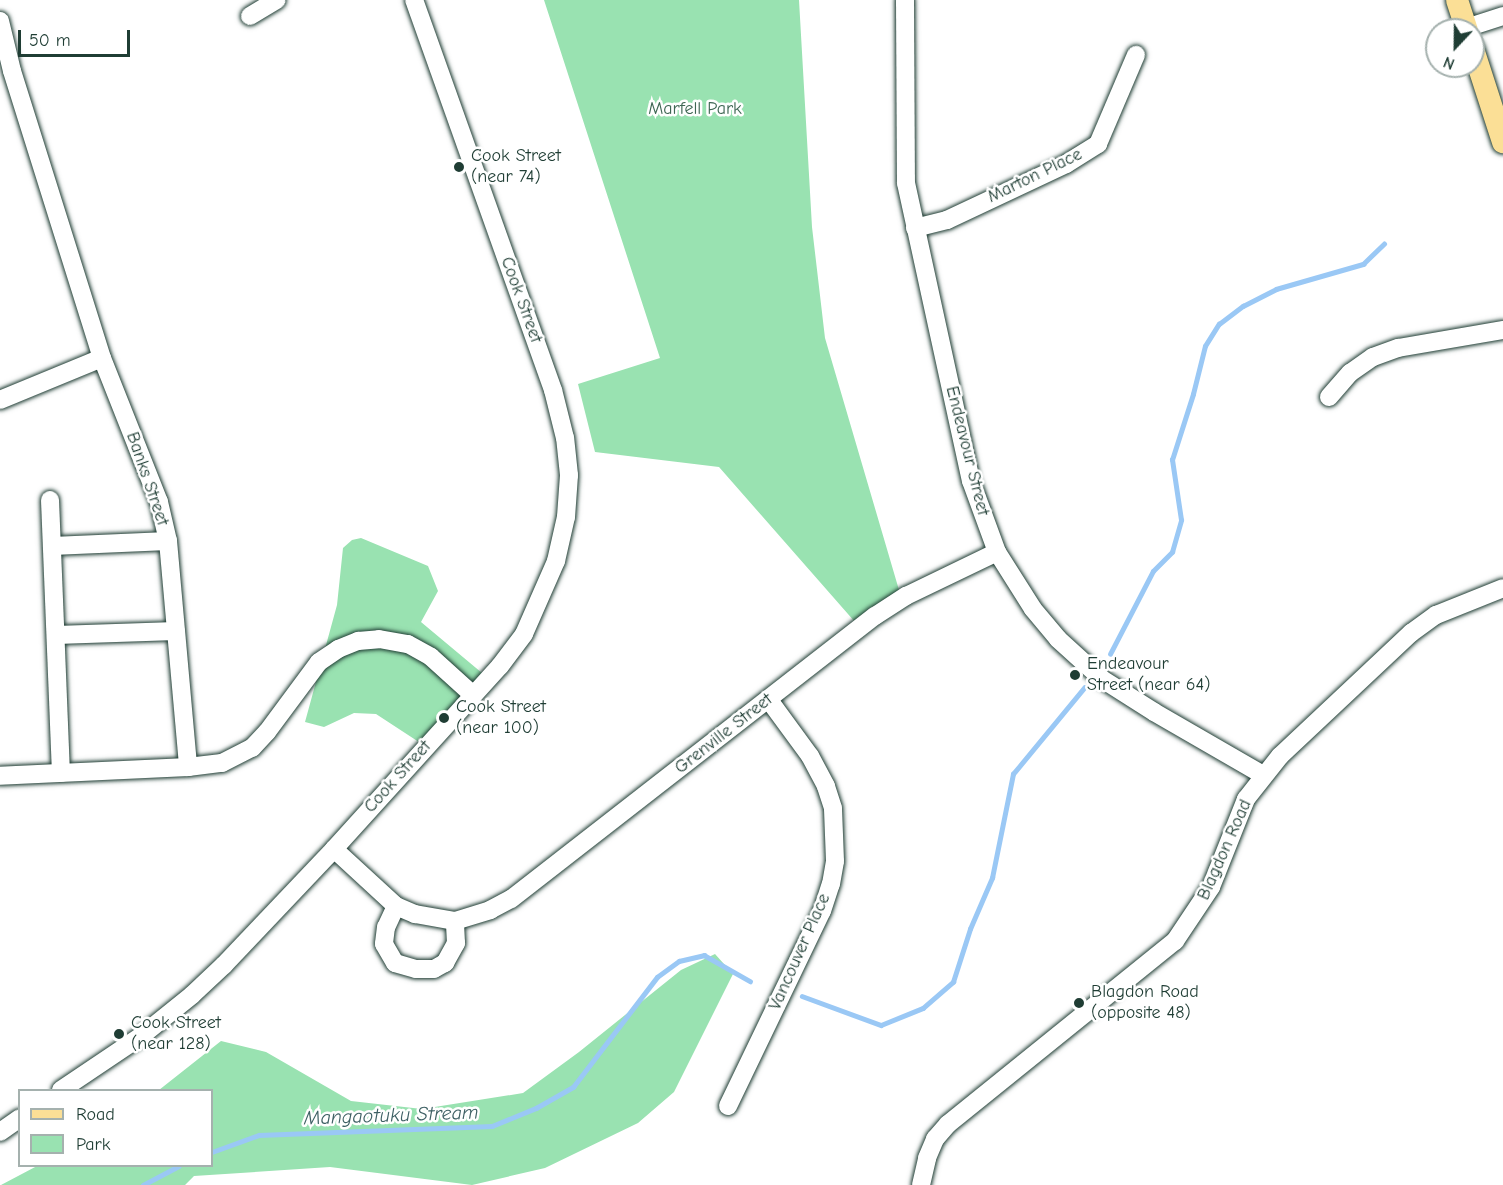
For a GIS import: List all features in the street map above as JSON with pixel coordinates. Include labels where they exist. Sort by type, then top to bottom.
[{"type":"main road","points":[[1457,0],[1463,18]]},
{"type":"main road","points":[[1483,78],[1503,142]]},
{"type":"street","points":[[249,16],[277,0]]},
{"type":"street","name":"Cook Street","points":[[62,1089],[140,1037],[192,995],[224,965],[334,849],[500,666],[524,634],[541,600],[556,561],[566,517],[569,475],[565,438],[553,390],[414,0]]},
{"type":"street","name":"Endeavour Street","points":[[904,0],[906,183],[971,481],[997,552],[1033,609],[1058,639],[1102,679],[1263,775]]},
{"type":"street","points":[[1485,26],[1503,16]]},
{"type":"street","name":"Banks Street","points":[[0,21],[12,71],[102,358],[159,502],[168,541],[188,767]]},
{"type":"street","name":"Marton Place","points":[[915,228],[947,220],[1066,164],[1098,144],[1136,55]]},
{"type":"street","points":[[1329,397],[1350,373],[1372,357],[1398,348],[1503,330]]},
{"type":"street","points":[[0,400],[102,358]]},
{"type":"street","points":[[50,500],[62,773]]},
{"type":"street","points":[[52,546],[168,541]]},
{"type":"street","name":"Grenville Street","points":[[334,849],[396,906],[415,915],[455,921],[490,910],[511,899],[875,616],[906,596],[997,552]]},
{"type":"street","name":"Blagdon Road","points":[[921,1185],[931,1148],[948,1124],[969,1105],[1151,963],[1175,941],[1211,886],[1246,799],[1263,775],[1411,633],[1436,615],[1503,588]]},
{"type":"street","points":[[56,635],[176,631]]},
{"type":"street","points":[[0,776],[188,767],[222,763],[252,748],[267,732],[319,662],[338,648],[358,641],[379,639],[408,644],[431,657],[473,695]]},
{"type":"street","name":"Vancouver Place","points":[[728,1106],[822,911],[831,884],[835,861],[835,820],[826,786],[810,756],[769,700]]},
{"type":"street","points":[[396,906],[386,927],[384,944],[395,963],[416,969],[434,969],[446,963],[456,943],[455,921]]},
{"type":"street","points":[[0,1132],[18,1120]]},
{"type":"green space","name":"Marfell Park","points":[[544,0],[799,0],[812,227],[825,338],[899,590],[855,622],[719,467],[595,452],[578,384],[660,358]]},
{"type":"green space","points":[[361,538],[428,566],[438,591],[421,622],[488,678],[428,748],[376,714],[354,713],[324,727],[305,722],[337,605],[343,548],[352,540]]},
{"type":"green space","points":[[715,954],[733,974],[674,1092],[638,1123],[545,1168],[472,1185],[330,1167],[194,1176],[185,1185],[1,1185],[35,1167],[213,1167],[213,1089],[160,1089],[221,1041],[266,1052],[351,1101],[422,1109],[523,1093],[579,1052],[681,970]]},
{"type":"waterway","name":"Mangaotuku Stream","points":[[1110,654],[1153,571],[1172,552],[1181,520],[1172,460],[1193,394],[1205,346],[1219,324],[1243,306],[1276,289],[1363,264],[1384,244]]},
{"type":"waterway","name":"Mangaotuku Stream","points":[[802,996],[881,1025],[923,1008],[953,982],[970,929],[992,878],[1013,774],[1084,688]]},
{"type":"waterway","name":"Mangaotuku Stream","points":[[213,1152],[259,1135],[492,1126],[536,1108],[573,1087],[657,977],[679,961],[704,955],[750,981]]},
{"type":"waterway","name":"Mangaotuku Stream","points":[[143,1185],[176,1167]]},
{"type":"place","name":"Cook Street (near 74)","points":[[459,167]]},
{"type":"place","name":"Endeavour Street (near 64)","points":[[1075,675]]},
{"type":"place","name":"Cook Street (near 100)","points":[[444,718]]},
{"type":"place","name":"Blagdon Road (opposite 48)","points":[[1079,1003]]},
{"type":"place","name":"Cook Street (near 128)","points":[[119,1034]]}]
